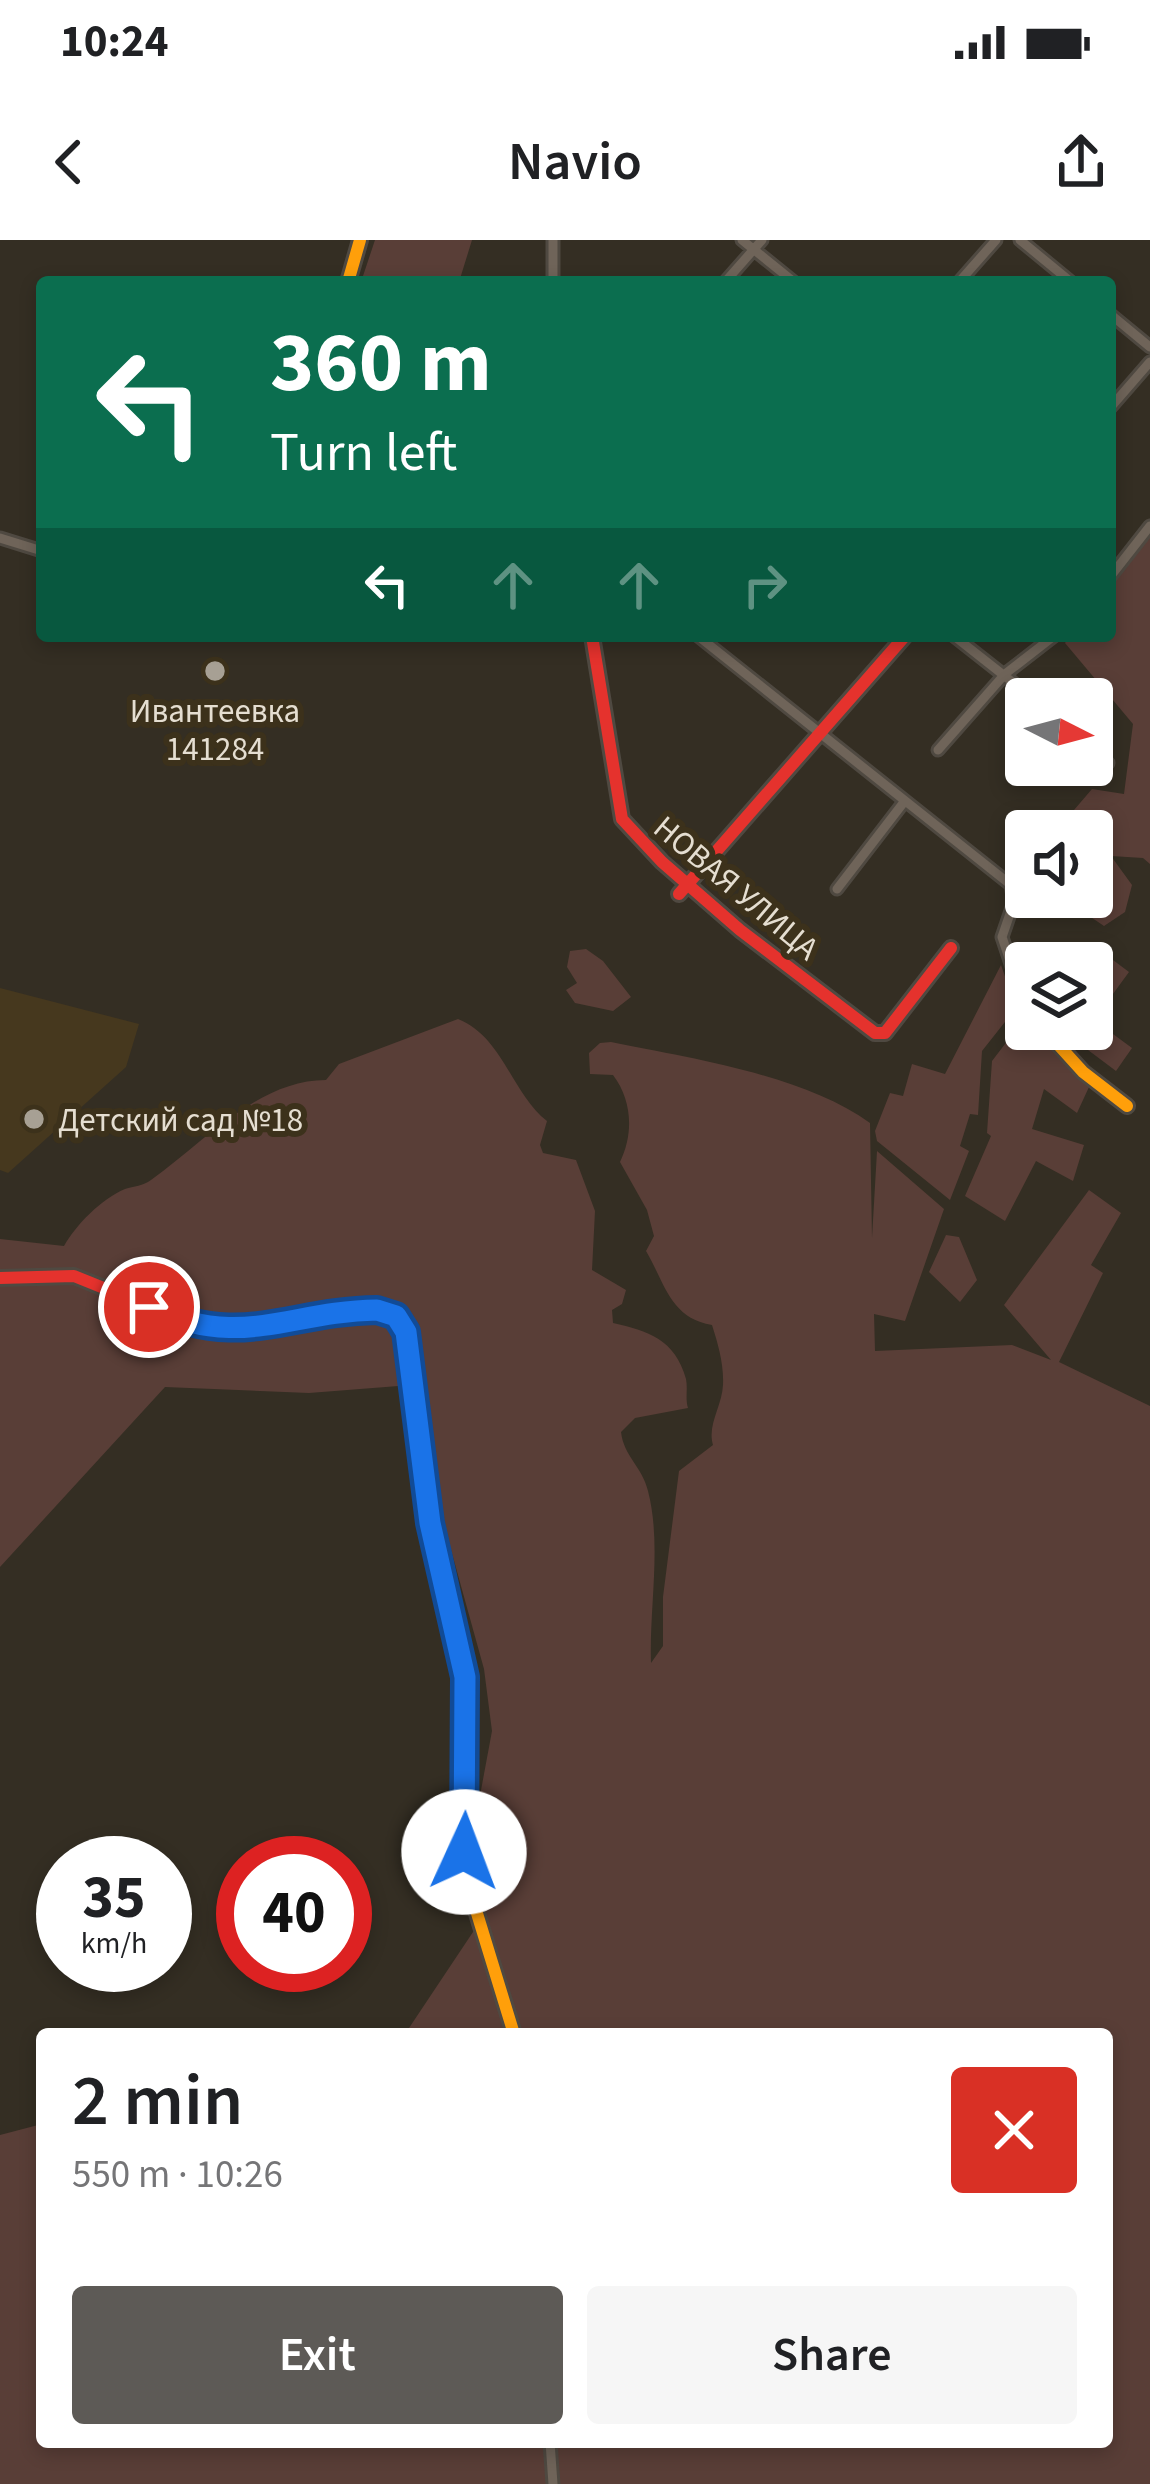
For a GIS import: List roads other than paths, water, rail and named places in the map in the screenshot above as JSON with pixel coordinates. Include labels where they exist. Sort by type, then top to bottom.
[{"type":"street","points":[[350,276],[360,240]]},
{"type":"street","points":[[553,240],[553,276]]},
{"type":"street","points":[[742,240],[758,244],[788,276]]},
{"type":"street","points":[[963,276],[996,240]]},
{"type":"street","points":[[1020,240],[1064,276]]},
{"type":"street","points":[[730,276],[758,244]]},
{"type":"street","points":[[1116,319],[1150,347]]},
{"type":"street","points":[[1116,401],[1150,362]]},
{"type":"street","points":[[1116,569],[1150,526]]},
{"type":"street","points":[[0,538],[36,549]]},
{"type":"street","name":"НОВАЯ УЛИЦА","points":[[593,642],[622,819],[683,889],[875,1034],[885,1033],[951,948]]},
{"type":"street","points":[[705,642],[1016,891],[1002,937],[1005,946]]},
{"type":"street","points":[[683,889],[900,642]]},
{"type":"street","points":[[962,642],[1010,678]]},
{"type":"street","points":[[938,750],[1005,674],[1046,642]]},
{"type":"street","points":[[837,889],[904,802]]},
{"type":"street","points":[[1063,1050],[1127,1106]]},
{"type":"street","points":[[0,1278],[74,1276],[184,1324],[227,1330],[265,1328],[357,1310],[396,1316],[406,1332],[430,1523],[465,1677],[467,1884],[512,2028]]},
{"type":"street","points":[[550,2448],[553,2484]]},
{"type":"place","name":"Ивантеевка 141284","points":[[215,671]]},
{"type":"place","name":"Детский сад №18","points":[[34,1119]]}]
